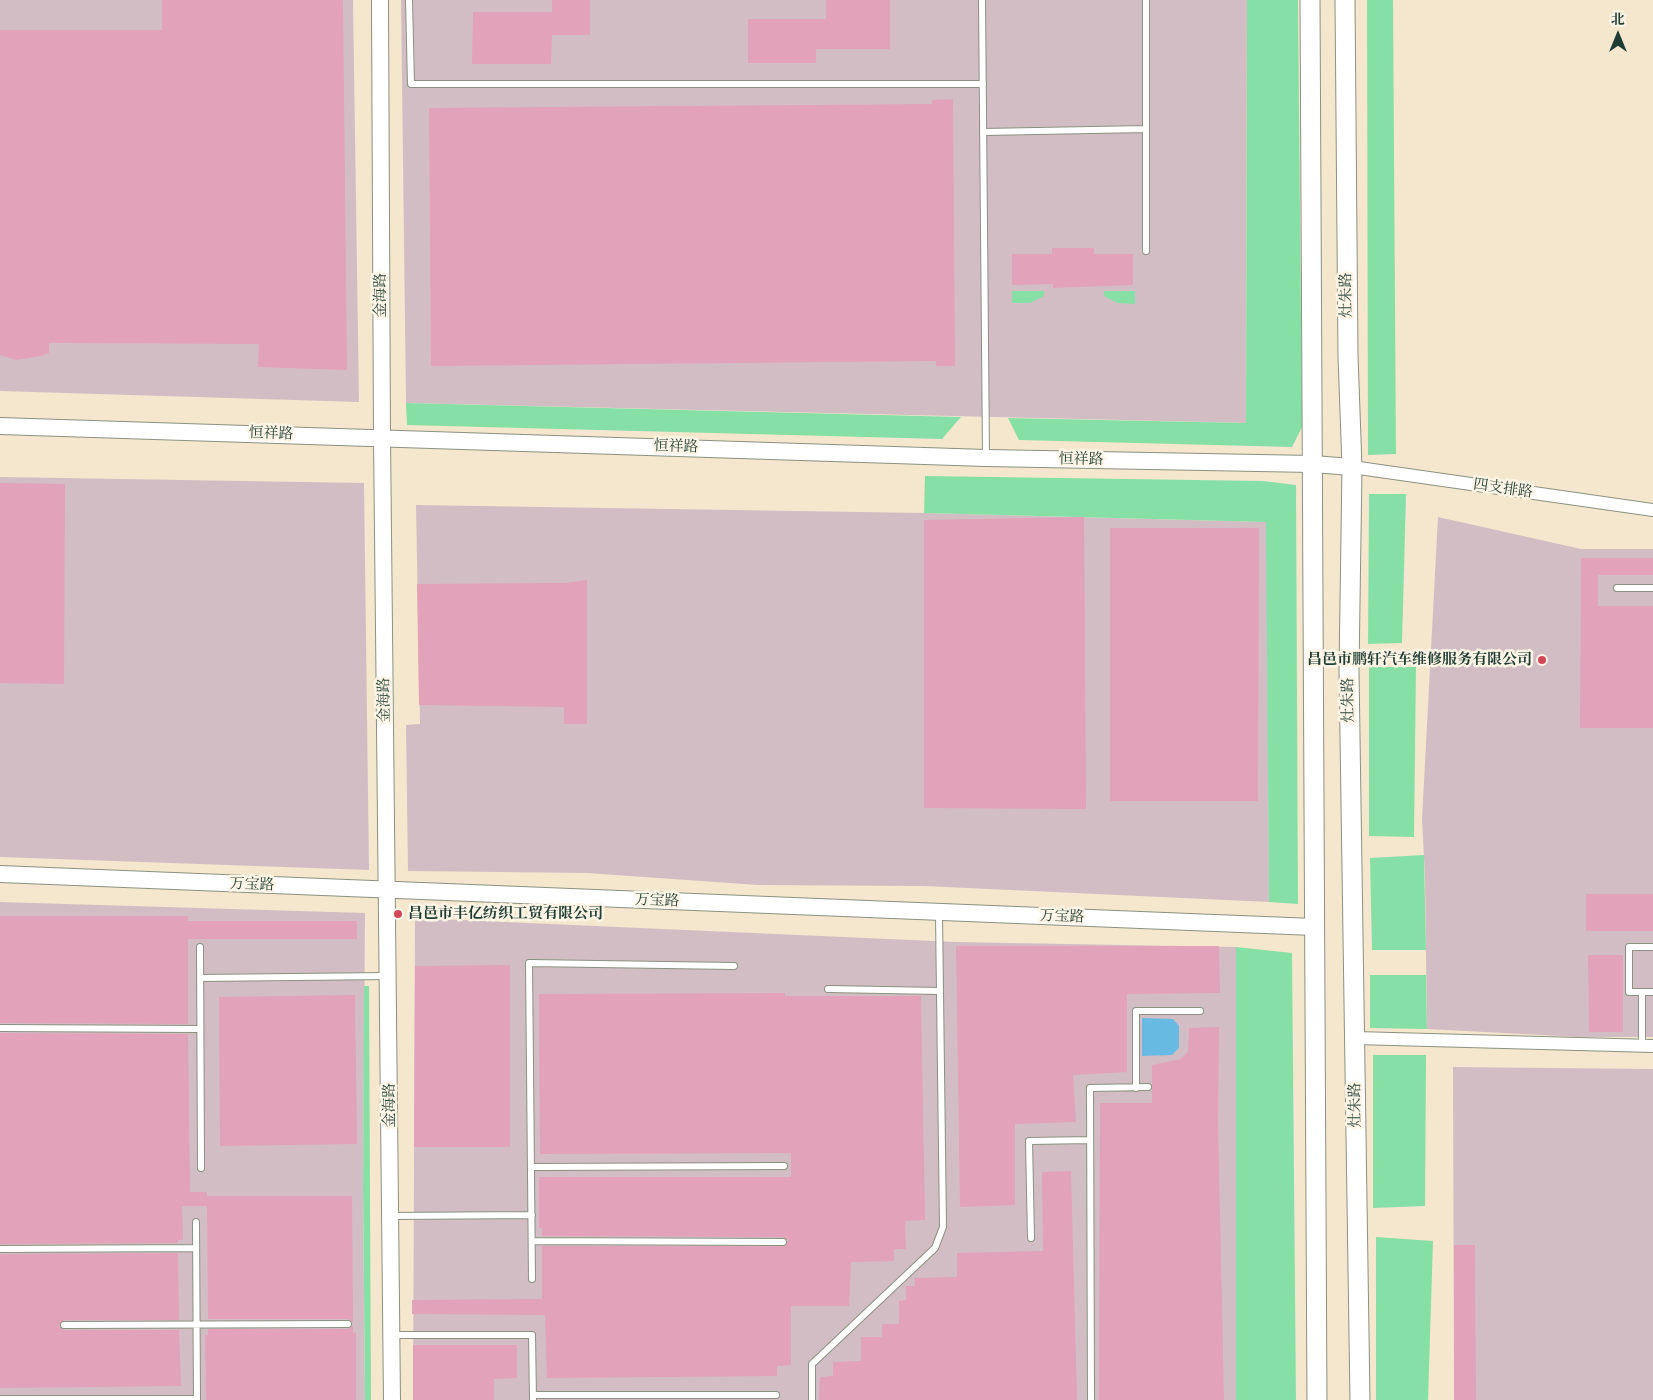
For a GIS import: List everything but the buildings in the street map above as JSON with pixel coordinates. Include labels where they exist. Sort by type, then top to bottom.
[{"type":"main road","points":[[1310,0],[1317,1400]]},
{"type":"main road","name":"灶朱路","points":[[1344,0],[1348,356],[1352,467],[1349,670],[1360,1400]]},
{"type":"street","name":"金海路","points":[[380,0],[382,437],[392,1400]]},
{"type":"street","name":"恒祥路","points":[[0,426],[986,458],[1313,464],[1352,467]]},
{"type":"street","name":"四支排路","points":[[1352,467],[1653,510]]},
{"type":"street","name":"万宝路","points":[[0,874],[1314,928]]},
{"type":"street","points":[[1355,1038],[1648,1046]]},
{"type":"lane","points":[[409,0],[411,84],[983,84]]},
{"type":"lane","points":[[982,0],[986,458]]},
{"type":"lane","points":[[1146,0],[1146,251]]},
{"type":"lane","points":[[983,132],[1146,129]]},
{"type":"lane","points":[[1617,588],[1653,588]]},
{"type":"lane","points":[[812,1400],[812,1364],[935,1248],[943,1227],[939,912]]},
{"type":"lane","points":[[200,947],[201,1168]]},
{"type":"lane","points":[[1653,947],[1630,947],[1630,992],[1653,992]]},
{"type":"lane","points":[[532,1279],[529,963],[734,966]]},
{"type":"lane","points":[[200,978],[389,976]]},
{"type":"lane","points":[[828,989],[940,991]]},
{"type":"lane","points":[[1642,992],[1648,1046]]},
{"type":"lane","points":[[1136,1088],[1136,1011],[1200,1011]]},
{"type":"lane","points":[[0,1028],[200,1028]]},
{"type":"lane","points":[[1091,1400],[1090,1088],[1148,1087]]},
{"type":"lane","points":[[1031,1238],[1029,1141],[1090,1140]]},
{"type":"lane","points":[[531,1167],[784,1166]]},
{"type":"lane","points":[[390,1216],[532,1215]]},
{"type":"lane","points":[[0,1400],[197,1400],[196,1222]]},
{"type":"lane","points":[[532,1242],[783,1242]]},
{"type":"lane","points":[[0,1249],[196,1248]]},
{"type":"lane","points":[[64,1325],[348,1324]]},
{"type":"lane","points":[[391,1335],[532,1335],[533,1397],[776,1394]]},
{"type":"shaded area","points":[[0,0],[353,0],[359,402],[0,391]]},
{"type":"shaded area","points":[[401,0],[1247,0],[1246,423],[406,403]]},
{"type":"shaded area","points":[[0,477],[364,483],[369,870],[0,857]]},
{"type":"shaded area","points":[[416,505],[924,513],[1267,522],[1269,902],[924,886],[758,885],[587,873],[408,871],[406,725],[420,724]]},
{"type":"shaded area","points":[[1438,517],[1581,549],[1653,549],[1653,1037],[1579,1037],[1427,1029],[1425,877],[1422,819]]},
{"type":"shaded area","points":[[0,902],[365,913],[363,1188],[365,1400],[0,1400]]},
{"type":"shaded area","points":[[415,918],[956,942],[1236,947],[1236,1400],[413,1400]]},
{"type":"shaded area","points":[[1453,1067],[1653,1069],[1653,1400],[1454,1400]]},
{"type":"green space","points":[[1247,0],[1298,0],[1302,427],[1292,447],[1019,440],[1008,418],[1246,423]]},
{"type":"green space","points":[[1367,0],[1393,0],[1396,454],[1368,455]]},
{"type":"green space","points":[[1012,291],[1044,291],[1044,296],[1030,303],[1012,303]]},
{"type":"green space","points":[[1104,291],[1135,291],[1135,304],[1117,303],[1104,296]]},
{"type":"green space","points":[[406,403],[961,417],[942,439],[407,425]]},
{"type":"green space","points":[[925,476],[1263,481],[1296,485],[1298,904],[1269,902],[1266,522],[924,513]]},
{"type":"green space","points":[[1369,494],[1406,494],[1402,643],[1368,644]]},
{"type":"green space","points":[[1369,667],[1416,667],[1414,837],[1369,836]]},
{"type":"green space","points":[[1424,855],[1426,950],[1372,950],[1370,858]]},
{"type":"green space","points":[[1236,947],[1292,953],[1296,1400],[1236,1400]]},
{"type":"green space","points":[[1370,975],[1426,975],[1427,1029],[1370,1028]]},
{"type":"green space","points":[[364,986],[369,986],[371,1400],[365,1400]]},
{"type":"green space","points":[[1373,1055],[1426,1055],[1425,1206],[1373,1208]]},
{"type":"green space","points":[[1376,1237],[1433,1241],[1428,1400],[1376,1400]]},
{"type":"water","points":[[1142,1018],[1173,1019],[1179,1026],[1179,1048],[1172,1055],[1142,1056]]},
{"type":"place","name":"昌邑市鹏轩汽车维修服务有限公司","points":[[1542,660]]},
{"type":"place","name":"昌邑市丰亿纺织工贸有限公司","points":[[398,914]]}]
